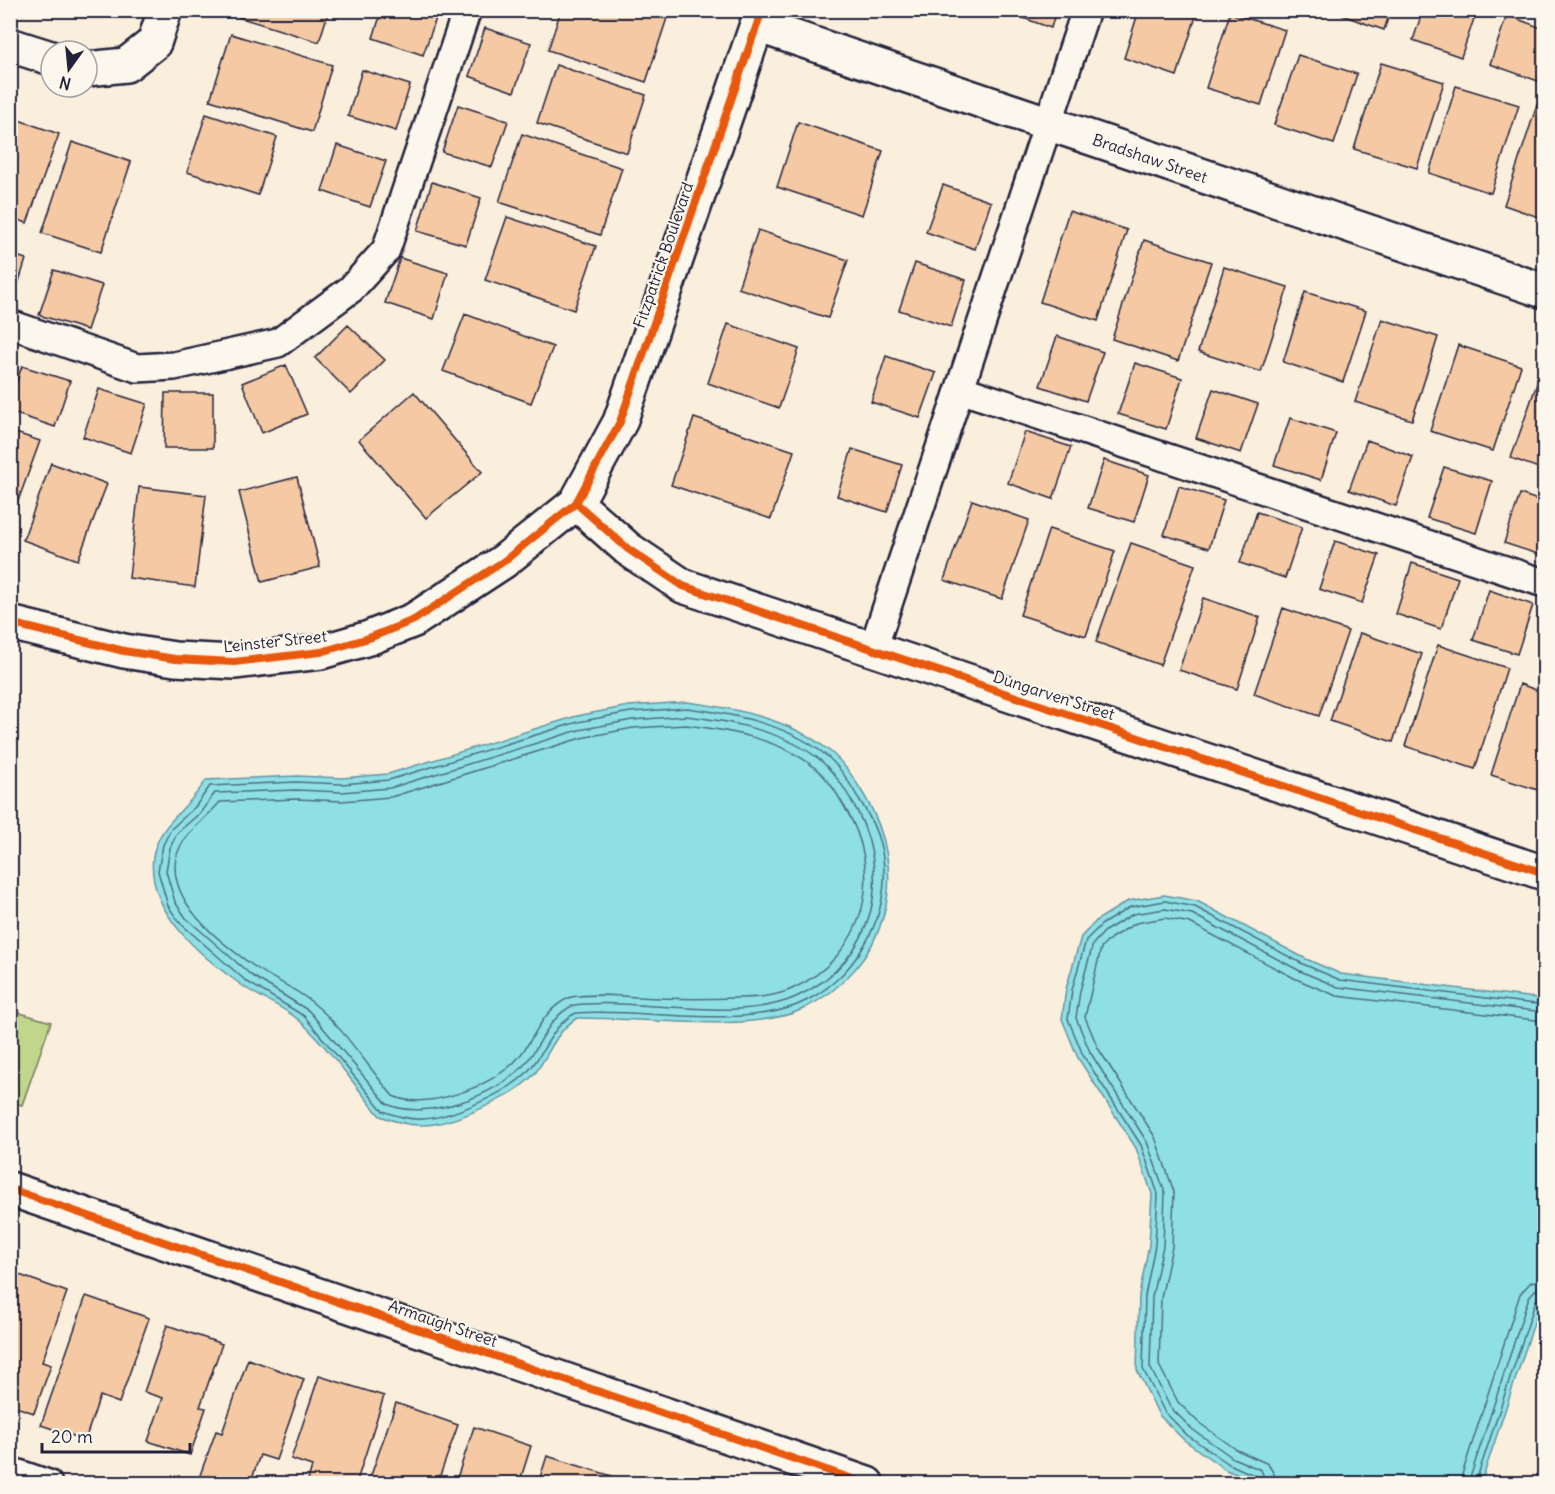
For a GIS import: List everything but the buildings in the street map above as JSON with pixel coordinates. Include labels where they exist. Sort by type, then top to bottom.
[{"type":"street","points":[[99,68],[126,65],[154,43],[165,10]]},
{"type":"street","name":"Bradshaw Street","points":[[759,18],[1048,124],[1545,291]]},
{"type":"street","name":"Fitzpatrick Boulevard","points":[[576,503],[620,422],[759,18]]},
{"type":"street","points":[[10,45],[39,54]]},
{"type":"street","name":"Leinster Street","points":[[10,623],[124,651],[175,659],[234,662],[321,652],[369,638],[414,620],[504,561],[576,503]]},
{"type":"street","name":"Dungarven Street","points":[[576,503],[628,549],[683,586],[1545,873]]},
{"type":"street","name":"Armaugh Street","points":[[10,1189],[867,1484]]},
{"type":"lane","points":[[10,324],[137,368],[174,366],[278,343],[351,289],[386,250],[467,10]]},
{"type":"lane","points":[[873,649],[1086,10]]},
{"type":"lane","points":[[960,389],[1545,583]]},
{"type":"lane","points":[[10,1471],[48,1484]]},
{"type":"green space","points":[[10,1010],[51,1022],[22,1105],[11,1102]]},
{"type":"water","points":[[687,702],[760,716],[812,739],[833,754],[848,770],[879,825],[887,856],[888,887],[883,916],[872,944],[855,969],[832,991],[803,1009],[781,1017],[724,1023],[577,1018],[558,1036],[536,1072],[514,1091],[482,1108],[449,1121],[420,1125],[405,1123],[380,1116],[322,1044],[294,1016],[243,986],[211,962],[180,932],[158,896],[153,877],[153,857],[156,845],[168,825],[206,780],[297,776],[342,778],[388,774],[577,716],[629,706]]},
{"type":"water","points":[[1164,895],[1197,901],[1306,959],[1341,974],[1544,999],[1544,1293],[1481,1483],[1259,1483],[1226,1470],[1184,1440],[1159,1415],[1137,1370],[1139,1295],[1149,1245],[1152,1194],[1136,1148],[1078,1058],[1062,1019],[1066,989],[1081,937],[1097,920],[1128,901]]},
{"type":"cycle path","points":[[10,623],[124,651],[175,659],[234,662],[321,652],[369,638],[414,620],[504,561],[576,503],[620,422],[762,10]]},
{"type":"cycle path","points":[[576,503],[628,549],[683,586],[1544,873]]},
{"type":"cycle path","points":[[10,1189],[867,1484]]}]
